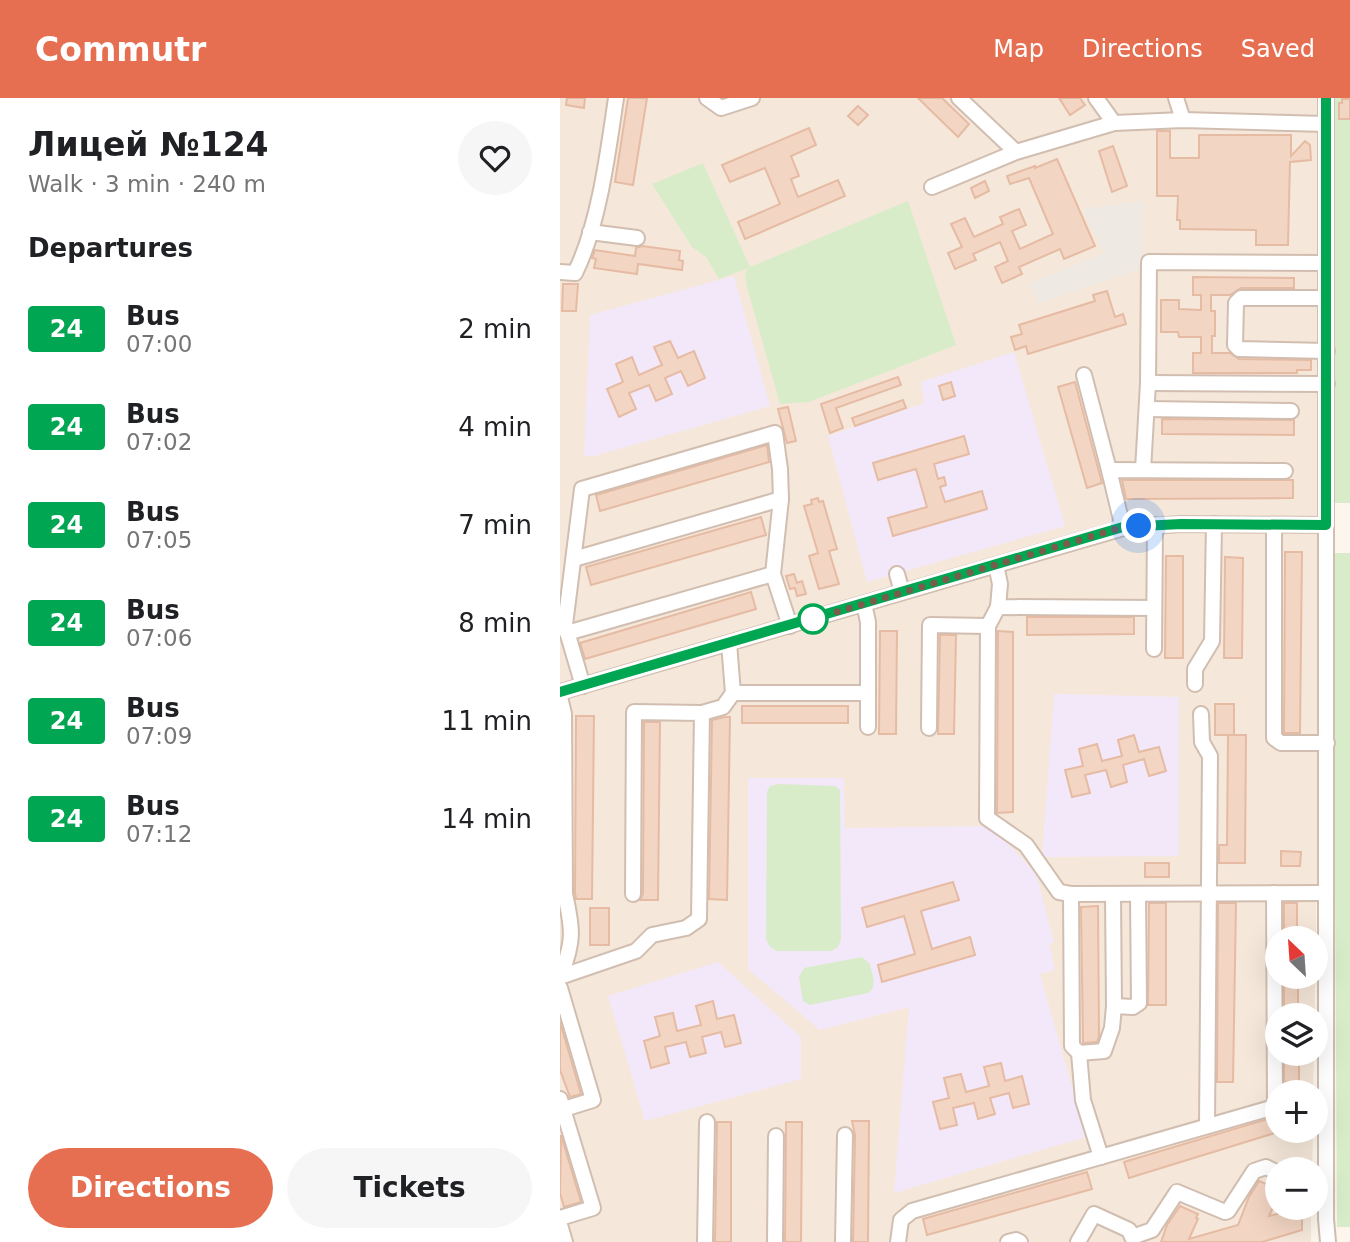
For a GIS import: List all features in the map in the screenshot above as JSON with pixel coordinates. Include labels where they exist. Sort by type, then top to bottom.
[{"type":"street","points":[[560,272],[575,273],[584,254],[601,185],[615,98]]},
{"type":"street","points":[[707,98],[721,108],[751,98]]},
{"type":"street","points":[[959,98],[1017,152]]},
{"type":"street","points":[[1096,98],[1114,123]]},
{"type":"street","points":[[1176,98],[1183,120]]},
{"type":"street","points":[[1321,1080],[1327,743],[1326,98]]},
{"type":"street","points":[[932,187],[1017,152],[1114,123],[1183,120],[1326,124]]},
{"type":"street","points":[[590,232],[637,238]]},
{"type":"street","points":[[1143,470],[1148,383],[1149,262],[1326,263]]},
{"type":"street","points":[[1326,298],[1241,298],[1236,303],[1235,345],[1240,349],[1326,351]]},
{"type":"street","points":[[1084,376],[1123,527]]},
{"type":"street","points":[[1148,383],[1327,384]]},
{"type":"street","points":[[1147,409],[1292,411]]},
{"type":"street","points":[[583,686],[565,625],[582,489],[775,433],[780,469],[780,499],[774,574],[790,626]]},
{"type":"street","points":[[1109,470],[1285,471]]},
{"type":"street","points":[[574,559],[780,499]]},
{"type":"street","points":[[560,1218],[593,1208],[562,1104],[593,1100],[560,980],[571,949],[571,921],[565,894],[564,714],[560,694],[1123,527],[1214,524],[1326,525]]},
{"type":"street","points":[[1195,684],[1195,669],[1212,641],[1214,524]]},
{"type":"street","points":[[1154,649],[1155,525]]},
{"type":"street","points":[[1274,525],[1274,738],[1281,743],[1327,743]]},
{"type":"street","points":[[996,565],[1000,584],[998,607],[988,626],[987,818],[1026,845],[1050,878],[1065,893],[1072,1046],[1079,1053],[1083,1100],[1101,1157]]},
{"type":"street","points":[[567,633],[774,574]]},
{"type":"street","points":[[897,574],[902,592]]},
{"type":"street","points":[[864,604],[869,622],[868,727]]},
{"type":"street","points":[[998,607],[1154,608]]},
{"type":"street","points":[[929,728],[930,625],[988,626]]},
{"type":"street","points":[[633,894],[634,712],[702,713],[723,707],[733,693],[729,643]]},
{"type":"street","points":[[733,693],[868,693]]},
{"type":"street","points":[[560,980],[636,951],[652,935],[686,929],[699,919],[702,713]]},
{"type":"street","points":[[1201,714],[1202,742],[1210,756],[1208,1126]]},
{"type":"street","points":[[1050,878],[1051,857]]},
{"type":"street","points":[[1042,895],[1326,892]]},
{"type":"street","points":[[1274,893],[1276,1080]]},
{"type":"street","points":[[1079,1053],[1104,1051],[1112,1028],[1113,895]]},
{"type":"street","points":[[1114,1006],[1133,1007],[1139,1003],[1139,895]]},
{"type":"street","points":[[898,1242],[901,1220],[912,1211],[1265,1110]]},
{"type":"street","points":[[705,1242],[707,1122]]},
{"type":"street","points":[[843,1242],[845,1135]]},
{"type":"street","points":[[775,1242],[776,1136]]},
{"type":"street","points":[[1078,1242],[1092,1216],[1097,1214],[1129,1230],[1133,1240],[1152,1230],[1177,1192],[1224,1212],[1228,1211],[1254,1171],[1265,1167]]},
{"type":"street","points":[[1326,1220],[1328,1242]]},
{"type":"street","points":[[560,1225],[565,1242]]},
{"type":"street","points":[[1008,1242],[1020,1242]]},
{"type":"shaded area","points":[[560,98],[1323,98],[1323,503],[1316,926],[1265,926],[1265,989],[1315,989],[1315,1003],[1265,1003],[1265,1066],[1314,1066],[1313,1080],[1265,1080],[1265,1143],[1313,1143],[1312,1157],[1265,1157],[1265,1220],[1311,1220],[1311,1242],[560,1242]]},
{"type":"shaded area","points":[[1143,201],[1143,268],[1039,303],[1028,284],[1104,253],[1083,209]]},
{"type":"shaded area","points":[[734,276],[770,406],[594,456],[584,456],[590,315]]},
{"type":"shaded area","points":[[1014,352],[1065,526],[867,582],[828,436],[924,403],[921,382]]},
{"type":"shaded area","points":[[1054,694],[1179,697],[1179,856],[1042,857]]},
{"type":"shaded area","points":[[748,778],[844,778],[845,828],[991,826],[1036,873],[1054,942],[1049,944],[1055,970],[1040,974],[1086,1137],[894,1193],[909,1007],[820,1030],[748,969]]},
{"type":"shaded area","points":[[718,962],[801,1037],[801,1079],[645,1121],[608,996]]},
{"type":"green space","points":[[1335,98],[1350,98],[1350,503],[1333,503]]},
{"type":"green space","points":[[703,163],[750,267],[908,201],[956,345],[809,402],[780,404],[747,287],[745,273],[749,268],[719,279],[706,257],[692,247],[652,184]]},
{"type":"green space","points":[[1333,553],[1350,553],[1350,1227],[1337,1227]]},
{"type":"green space","points":[[770,786],[835,786],[840,790],[841,939],[838,947],[831,951],[777,951],[770,947],[766,939],[767,792]]},
{"type":"green space","points":[[862,957],[870,964],[873,976],[874,984],[868,993],[810,1005],[803,1001],[799,977],[804,968]]},
{"type":"building","points":[[567,98],[585,98],[584,108],[566,105]]},
{"type":"building","points":[[628,98],[647,98],[633,185],[615,182]]},
{"type":"building","points":[[918,98],[942,98],[969,124],[958,137]]},
{"type":"building","points":[[1059,98],[1080,98],[1085,105],[1070,115]]},
{"type":"building","points":[[1342,99],[1350,99],[1350,119],[1339,119],[1339,103],[1342,103]]},
{"type":"building","points":[[858,106],[868,115],[858,125],[848,116]]},
{"type":"building","points":[[809,128],[816,145],[791,156],[799,176],[791,179],[798,197],[838,180],[845,196],[745,239],[738,222],[780,204],[765,168],[730,182],[722,165]]},
{"type":"building","points":[[1157,131],[1170,131],[1170,158],[1199,158],[1199,135],[1291,135],[1291,156],[1305,141],[1310,145],[1311,160],[1290,162],[1288,245],[1256,245],[1256,230],[1180,229],[1180,220],[1177,220],[1178,196],[1157,196]]},
{"type":"building","points":[[1113,146],[1127,186],[1112,192],[1099,151]]},
{"type":"building","points":[[1057,159],[1095,246],[1064,259],[1060,249],[1019,267],[1022,274],[1002,283],[995,267],[1008,261],[1000,242],[973,254],[976,260],[955,269],[948,253],[962,247],[951,224],[965,218],[974,237],[1003,224],[1000,217],[1019,209],[1026,225],[1012,231],[1020,249],[1053,234],[1029,178],[1010,184],[1007,176]]},
{"type":"building","points":[[985,181],[989,191],[975,198],[971,188]]},
{"type":"building","points":[[642,246],[680,251],[682,270],[638,264],[637,274],[594,268],[596,259],[592,258],[595,250],[635,256],[636,248]]},
{"type":"building","points":[[1193,277],[1294,278],[1294,288],[1241,288],[1230,295],[1211,295],[1211,311],[1215,311],[1212,353],[1230,353],[1239,359],[1311,360],[1311,370],[1297,370],[1297,373],[1193,373],[1193,353],[1201,353],[1201,337],[1179,337],[1178,332],[1161,332],[1161,300],[1179,300],[1179,309],[1201,310],[1201,295],[1193,295]]},
{"type":"building","points":[[563,284],[578,284],[576,311],[562,311]]},
{"type":"building","points":[[1107,291],[1115,317],[1123,314],[1126,324],[1028,354],[1026,346],[1015,350],[1011,337],[1022,334],[1019,325],[1095,301],[1093,295]]},
{"type":"building","points":[[670,341],[678,358],[694,351],[705,378],[688,386],[681,371],[665,378],[672,394],[656,401],[649,385],[629,393],[636,409],[619,417],[607,389],[623,382],[616,364],[632,357],[639,375],[662,365],[654,347]]},
{"type":"building","points":[[898,377],[901,385],[836,408],[843,428],[830,433],[821,404]]},
{"type":"building","points":[[951,382],[955,396],[943,400],[939,386]]},
{"type":"building","points":[[1075,382],[1102,483],[1087,488],[1058,387]]},
{"type":"building","points":[[903,400],[906,408],[855,426],[852,418]]},
{"type":"building","points":[[788,407],[796,441],[787,443],[778,409]]},
{"type":"building","points":[[1162,419],[1294,420],[1294,435],[1162,434]]},
{"type":"building","points":[[964,436],[969,454],[934,464],[938,479],[944,477],[946,485],[940,487],[945,502],[982,491],[987,509],[893,536],[888,518],[927,507],[916,469],[878,480],[873,463]]},
{"type":"building","points":[[767,445],[769,462],[600,511],[596,495]]},
{"type":"building","points":[[1122,480],[1293,480],[1293,498],[1126,499]]},
{"type":"building","points":[[818,498],[819,502],[823,501],[837,549],[829,551],[839,584],[819,589],[809,556],[818,553],[804,506],[812,504],[811,500]]},
{"type":"building","points":[[761,517],[766,535],[591,585],[586,567]]},
{"type":"building","points":[[1285,552],[1302,552],[1300,733],[1284,733]]},
{"type":"building","points":[[1166,556],[1183,556],[1183,658],[1165,658]]},
{"type":"building","points":[[1225,557],[1243,558],[1242,658],[1224,658]]},
{"type":"building","points":[[794,574],[797,583],[802,581],[806,594],[797,596],[795,588],[790,589],[786,576]]},
{"type":"building","points":[[751,592],[756,609],[585,659],[580,643]]},
{"type":"building","points":[[1027,617],[1134,617],[1134,634],[1027,635]]},
{"type":"building","points":[[880,631],[897,631],[896,734],[879,734]]},
{"type":"building","points":[[998,631],[1013,632],[1013,812],[997,813]]},
{"type":"building","points":[[940,635],[956,635],[954,734],[938,734]]},
{"type":"building","points":[[1215,704],[1234,704],[1234,735],[1215,735]]},
{"type":"building","points":[[742,706],[848,706],[848,723],[742,723]]},
{"type":"building","points":[[576,716],[594,716],[592,899],[576,899],[575,893]]},
{"type":"building","points":[[730,717],[727,900],[709,899],[712,720]]},
{"type":"building","points":[[644,722],[660,722],[658,900],[640,900],[643,894]]},
{"type":"building","points":[[1134,735],[1139,752],[1159,747],[1166,771],[1149,776],[1144,759],[1123,765],[1127,782],[1111,787],[1106,770],[1085,775],[1090,793],[1072,797],[1065,770],[1083,766],[1079,749],[1097,744],[1102,761],[1122,756],[1118,740]]},
{"type":"building","points":[[1228,735],[1246,735],[1245,863],[1219,863],[1219,845],[1227,845]]},
{"type":"building","points":[[1281,851],[1301,852],[1300,866],[1281,866]]},
{"type":"building","points":[[1145,863],[1169,863],[1169,877],[1145,877]]},
{"type":"building","points":[[953,882],[959,900],[921,911],[932,949],[970,937],[975,955],[882,982],[878,965],[915,954],[904,916],[867,927],[862,908]]},
{"type":"building","points":[[1149,903],[1166,903],[1166,1005],[1148,1005]]},
{"type":"building","points":[[1218,903],[1236,903],[1233,1082],[1217,1082]]},
{"type":"building","points":[[1284,903],[1297,903],[1297,926],[1284,926]]},
{"type":"building","points":[[1098,906],[1099,1036],[1097,1042],[1083,1043],[1081,907]]},
{"type":"building","points":[[590,908],[609,908],[609,945],[590,945]]},
{"type":"building","points":[[1284,989],[1298,989],[1298,1003],[1284,1003]]},
{"type":"building","points":[[713,1001],[717,1019],[734,1015],[741,1043],[725,1047],[721,1032],[702,1037],[706,1053],[690,1057],[686,1042],[665,1047],[669,1063],[651,1068],[644,1041],[660,1036],[655,1017],[673,1013],[677,1031],[701,1025],[696,1006]]},
{"type":"building","points":[[560,1022],[581,1094],[570,1097],[560,1070]]},
{"type":"building","points":[[1001,1063],[1005,1081],[1022,1076],[1029,1104],[1013,1108],[1009,1093],[990,1098],[995,1114],[978,1119],[974,1103],[953,1108],[957,1125],[940,1129],[933,1102],[949,1098],[944,1078],[961,1074],[966,1092],[989,1086],[984,1067]]},
{"type":"building","points":[[1284,1066],[1299,1066],[1299,1080],[1284,1080]]},
{"type":"building","points":[[1265,1120],[1265,1136],[1129,1178],[1124,1162]]},
{"type":"building","points":[[852,1121],[869,1121],[868,1242],[853,1242],[855,1135]]},
{"type":"building","points":[[717,1122],[731,1122],[731,1242],[715,1242]]},
{"type":"building","points":[[786,1122],[802,1122],[801,1242],[785,1242]]},
{"type":"building","points":[[561,1135],[581,1202],[564,1207],[560,1193]]},
{"type":"building","points":[[1087,1172],[1092,1189],[927,1235],[923,1219]]},
{"type":"building","points":[[1259,1181],[1265,1184],[1265,1220],[1302,1220],[1302,1230],[1262,1242],[1161,1242],[1167,1225],[1180,1206],[1198,1214],[1189,1239],[1238,1225],[1249,1197]]},
{"type":"bus line","name":"24","points":[[560,692],[1123,527],[1181,524],[1326,525],[1326,98]]},
{"type":"route","points":[[813,619],[1123,527],[1139,526]]}]
